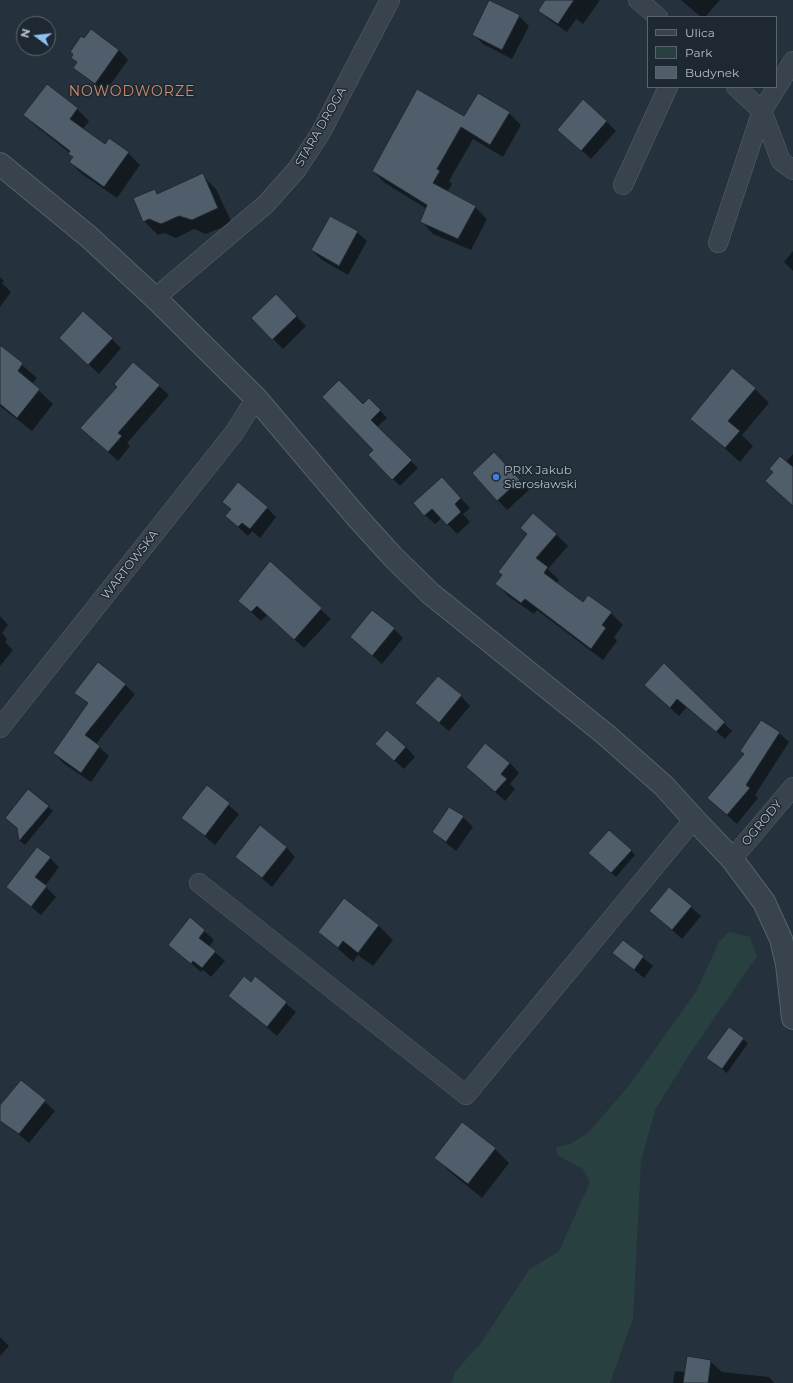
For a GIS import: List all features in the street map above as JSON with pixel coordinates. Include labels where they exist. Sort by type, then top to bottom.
[{"type":"street","name":"STARA DROGA","points":[[155,298],[266,204],[297,169],[320,134],[390,0]]},
{"type":"street","points":[[638,0],[657,16]]},
{"type":"street","points":[[777,87],[793,61]]},
{"type":"street","points":[[623,185],[668,88]]},
{"type":"street","points":[[737,88],[762,112],[781,161],[793,170]]},
{"type":"street","points":[[718,243],[762,112],[777,88]]},
{"type":"street","points":[[0,164],[89,237],[155,298],[256,398],[356,516],[393,557],[431,594],[605,734],[664,786],[732,859],[764,902],[787,939],[787,964],[793,1018]]},
{"type":"street","name":"WARTOWSKA","points":[[0,728],[234,433],[256,398]]},
{"type":"street","name":"OGRODY","points":[[732,859],[793,787]]},
{"type":"street","points":[[199,883],[466,1095],[694,819]]},
{"type":"green space","points":[[729,932],[750,937],[757,956],[689,1055],[655,1110],[641,1161],[633,1319],[610,1383],[452,1383],[455,1372],[481,1343],[529,1270],[559,1251],[590,1182],[583,1169],[557,1155],[556,1147],[570,1144],[588,1133],[627,1088],[697,990],[719,942]]},
{"type":"building","points":[[489,0],[520,15],[502,50],[472,35]]},
{"type":"building","points":[[545,0],[574,0],[558,24],[538,11]]},
{"type":"building","points":[[91,29],[119,50],[95,84],[73,68],[77,62],[71,58],[73,54],[70,52],[81,36],[84,38]]},
{"type":"building","points":[[47,84],[78,108],[70,119],[105,144],[109,138],[129,152],[104,187],[69,162],[73,157],[68,154],[70,151],[23,115]]},
{"type":"building","points":[[417,89],[464,116],[478,93],[510,112],[490,145],[461,127],[437,169],[440,171],[433,183],[476,206],[458,239],[420,222],[427,205],[372,171]]},
{"type":"building","points":[[583,99],[607,121],[581,151],[557,130]]},
{"type":"building","points":[[203,173],[218,208],[192,220],[179,216],[161,224],[149,219],[143,222],[133,198],[155,189],[157,194]]},
{"type":"building","points":[[330,216],[358,231],[339,266],[311,250]]},
{"type":"building","points":[[276,294],[297,316],[272,340],[251,318]]},
{"type":"building","points":[[83,311],[113,338],[88,365],[59,338]]},
{"type":"building","points":[[0,345],[23,363],[18,371],[40,389],[17,418],[0,404]]},
{"type":"building","points":[[133,362],[160,385],[118,433],[122,436],[108,452],[80,428],[117,387],[114,384]]},
{"type":"building","points":[[732,368],[756,388],[728,421],[740,431],[725,448],[690,419]]},
{"type":"building","points":[[339,380],[363,404],[369,398],[381,410],[371,420],[412,460],[392,480],[368,455],[373,450],[322,397]]},
{"type":"building","name":"PRIX Jakub Sierosławski","points":[[494,452],[520,480],[497,501],[472,473]]},
{"type":"building","points":[[780,456],[793,467],[793,506],[765,481],[773,472],[769,469]]},
{"type":"building","points":[[442,477],[461,498],[455,504],[461,512],[447,525],[432,509],[424,516],[413,503]]},
{"type":"building","points":[[238,482],[268,507],[250,529],[242,523],[238,527],[225,516],[231,509],[222,502]]},
{"type":"building","points":[[533,513],[557,534],[536,558],[548,567],[544,573],[583,602],[588,595],[612,612],[602,625],[606,628],[591,649],[525,599],[521,603],[495,584],[502,575],[498,572],[527,534],[520,528]]},
{"type":"building","points":[[270,561],[322,608],[294,640],[257,606],[251,612],[238,601]]},
{"type":"building","points":[[372,610],[395,628],[372,656],[350,637]]},
{"type":"building","points":[[98,662],[126,684],[85,735],[100,746],[81,773],[53,753],[88,703],[74,693]]},
{"type":"building","points":[[664,663],[725,722],[716,732],[677,699],[670,708],[644,685]]},
{"type":"building","points":[[438,676],[462,695],[439,723],[415,703]]},
{"type":"building","points":[[761,720],[780,732],[746,785],[750,788],[727,815],[707,798],[744,754],[740,751]]},
{"type":"building","points":[[387,730],[406,747],[394,761],[375,744]]},
{"type":"building","points":[[485,743],[510,763],[501,774],[507,779],[495,792],[466,767]]},
{"type":"building","points":[[207,785],[230,803],[205,836],[181,818]]},
{"type":"building","points":[[28,789],[49,806],[19,841],[17,828],[5,818]]},
{"type":"building","points":[[449,807],[464,816],[446,842],[432,832]]},
{"type":"building","points":[[260,825],[287,847],[262,878],[235,857]]},
{"type":"building","points":[[609,830],[632,850],[611,873],[588,853]]},
{"type":"building","points":[[37,847],[51,857],[35,877],[47,886],[31,907],[6,887]]},
{"type":"building","points":[[669,887],[692,906],[672,930],[649,911]]},
{"type":"building","points":[[344,898],[379,925],[358,953],[343,941],[338,948],[318,932]]},
{"type":"building","points":[[190,917],[205,930],[199,938],[216,951],[202,968],[193,961],[191,964],[168,945]]},
{"type":"building","points":[[623,940],[644,956],[634,970],[612,953]]},
{"type":"building","points":[[244,976],[251,982],[255,976],[287,1002],[267,1027],[228,996]]},
{"type":"building","points":[[729,1027],[744,1038],[722,1069],[706,1058]]},
{"type":"building","points":[[21,1080],[46,1100],[19,1134],[0,1121],[0,1105]]},
{"type":"building","points":[[462,1122],[496,1148],[468,1184],[434,1158]]},
{"type":"building","points":[[687,1356],[711,1360],[708,1383],[683,1383]]},
{"type":"place","name":"PRIX Jakub Sierosławski","points":[[496,477]]},
{"type":"district","name":"NOWODWORZE","points":[[132,92]]}]
